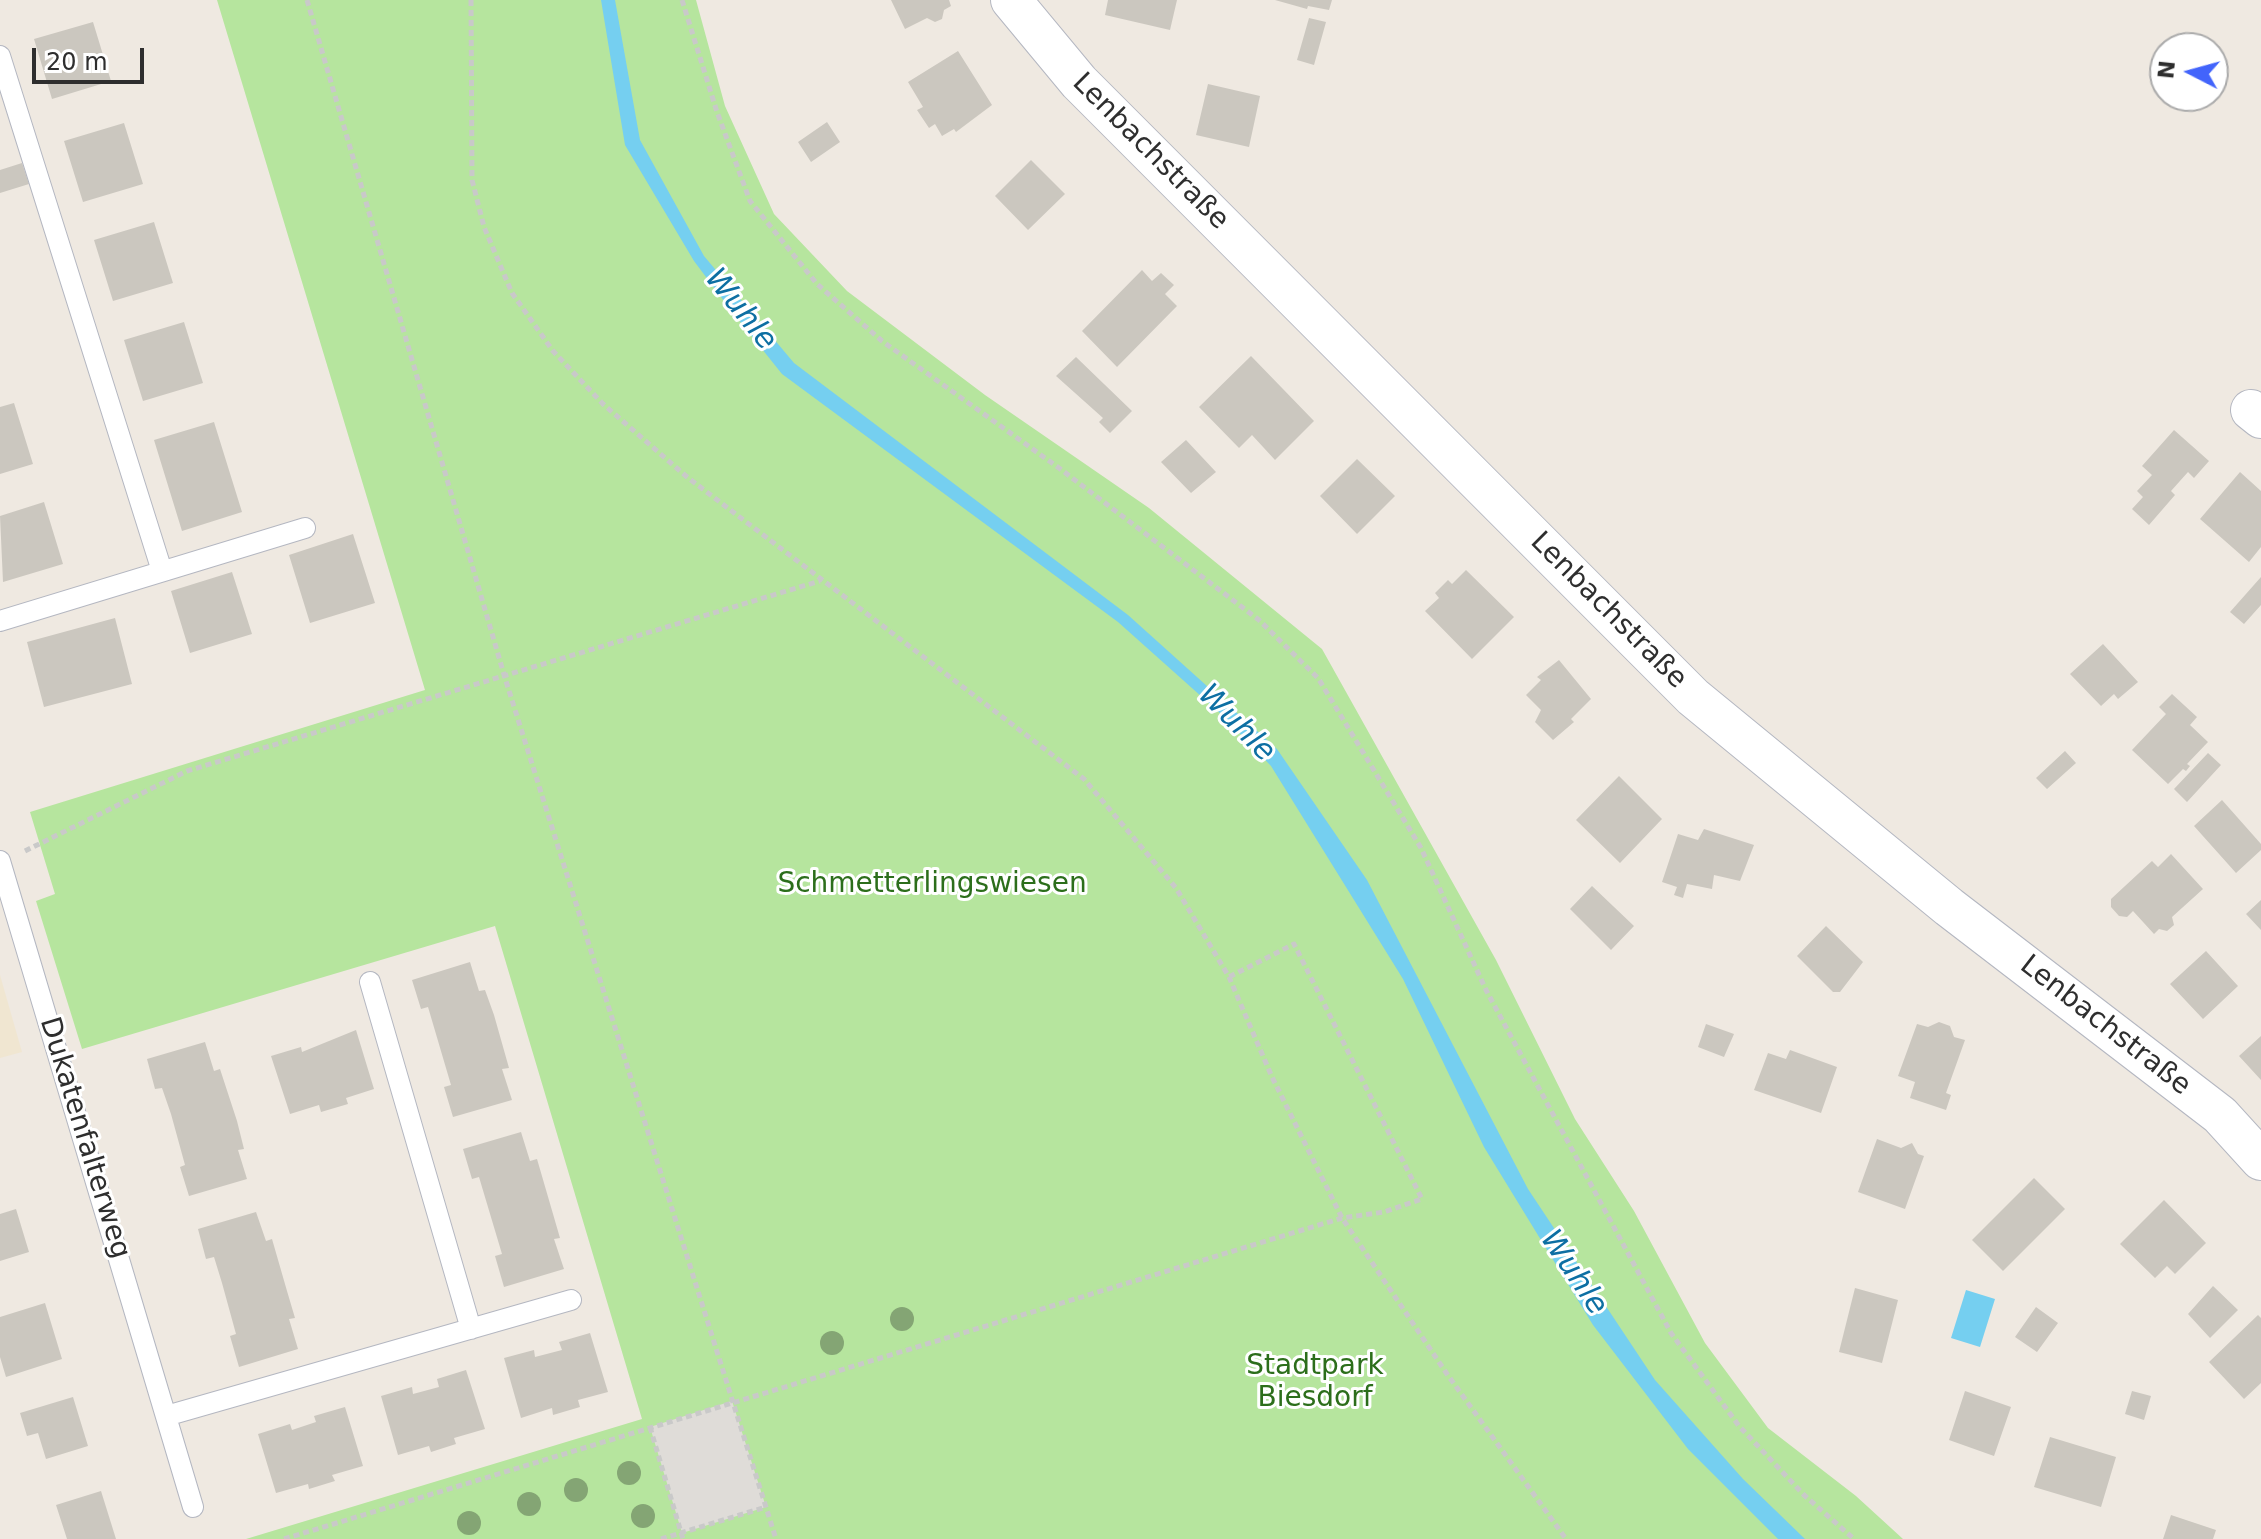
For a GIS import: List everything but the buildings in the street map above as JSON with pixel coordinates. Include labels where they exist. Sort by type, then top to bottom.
[{"type":"street","name":"Lenbachstraße","points":[[1011,0],[1087,90],[1693,697],[1949,907],[2220,1115],[2261,1160]]},
{"type":"lane","points":[[0,56],[162,571]]},
{"type":"lane","points":[[0,621],[305,528]]},
{"type":"lane","name":"Dukatenfalterweg","points":[[6,858],[193,1507]]},
{"type":"lane","points":[[370,982],[471,1329]]},
{"type":"lane","points":[[166,1416],[571,1300]]},
{"type":"path","points":[[307,0],[505,678],[776,1539]]},
{"type":"path","points":[[471,0],[472,180],[484,227],[512,293],[553,351],[603,404],[687,477],[1084,779],[1176,888],[1229,977],[1272,1077],[1342,1218],[1447,1374],[1566,1539]]},
{"type":"path","points":[[682,0],[717,112],[750,201],[817,284],[882,341],[1059,468],[1259,620],[1318,678],[1421,848],[1486,990],[1671,1333],[1739,1426],[1804,1495],[1854,1539]]},
{"type":"path","points":[[6,858],[187,771],[821,581]]},
{"type":"path","points":[[284,1539],[1342,1218],[1384,1212],[1422,1199],[1294,944],[1229,977]]},
{"type":"path","points":[[650,1427],[682,1536]]},
{"type":"path","points":[[661,1539],[682,1536],[766,1507]]},
{"type":"shaded area","points":[[0,975],[22,1052],[0,1058]]},
{"type":"shaded area","points":[[732,1401],[766,1507],[682,1533],[650,1427]]},
{"type":"green space","name":"Schmetterlingswiesen","points":[[217,0],[696,0],[725,106],[774,214],[847,291],[985,395],[1149,508],[1322,649],[1496,960],[1575,1119],[1634,1211],[1705,1343],[1768,1428],[1856,1496],[1903,1539],[246,1539],[642,1419],[495,926],[82,1049],[36,901],[55,894],[30,812],[425,690]]},
{"type":"water","name":"Wuhle","points":[[601,0],[615,0],[640,140],[704,256],[794,363],[1128,615],[1277,749],[1367,880],[1528,1189],[1655,1380],[1743,1479],[1805,1539],[1778,1539],[1688,1449],[1593,1325],[1484,1147],[1403,979],[1271,766],[1221,714],[1118,622],[782,374],[730,309],[694,261],[625,145]]},
{"type":"water","points":[[1966,1290],[1995,1299],[1980,1347],[1951,1338]]},
{"type":"park label","name":"Stadtpark Biesdorf","points":[[1315,1383]]}]
